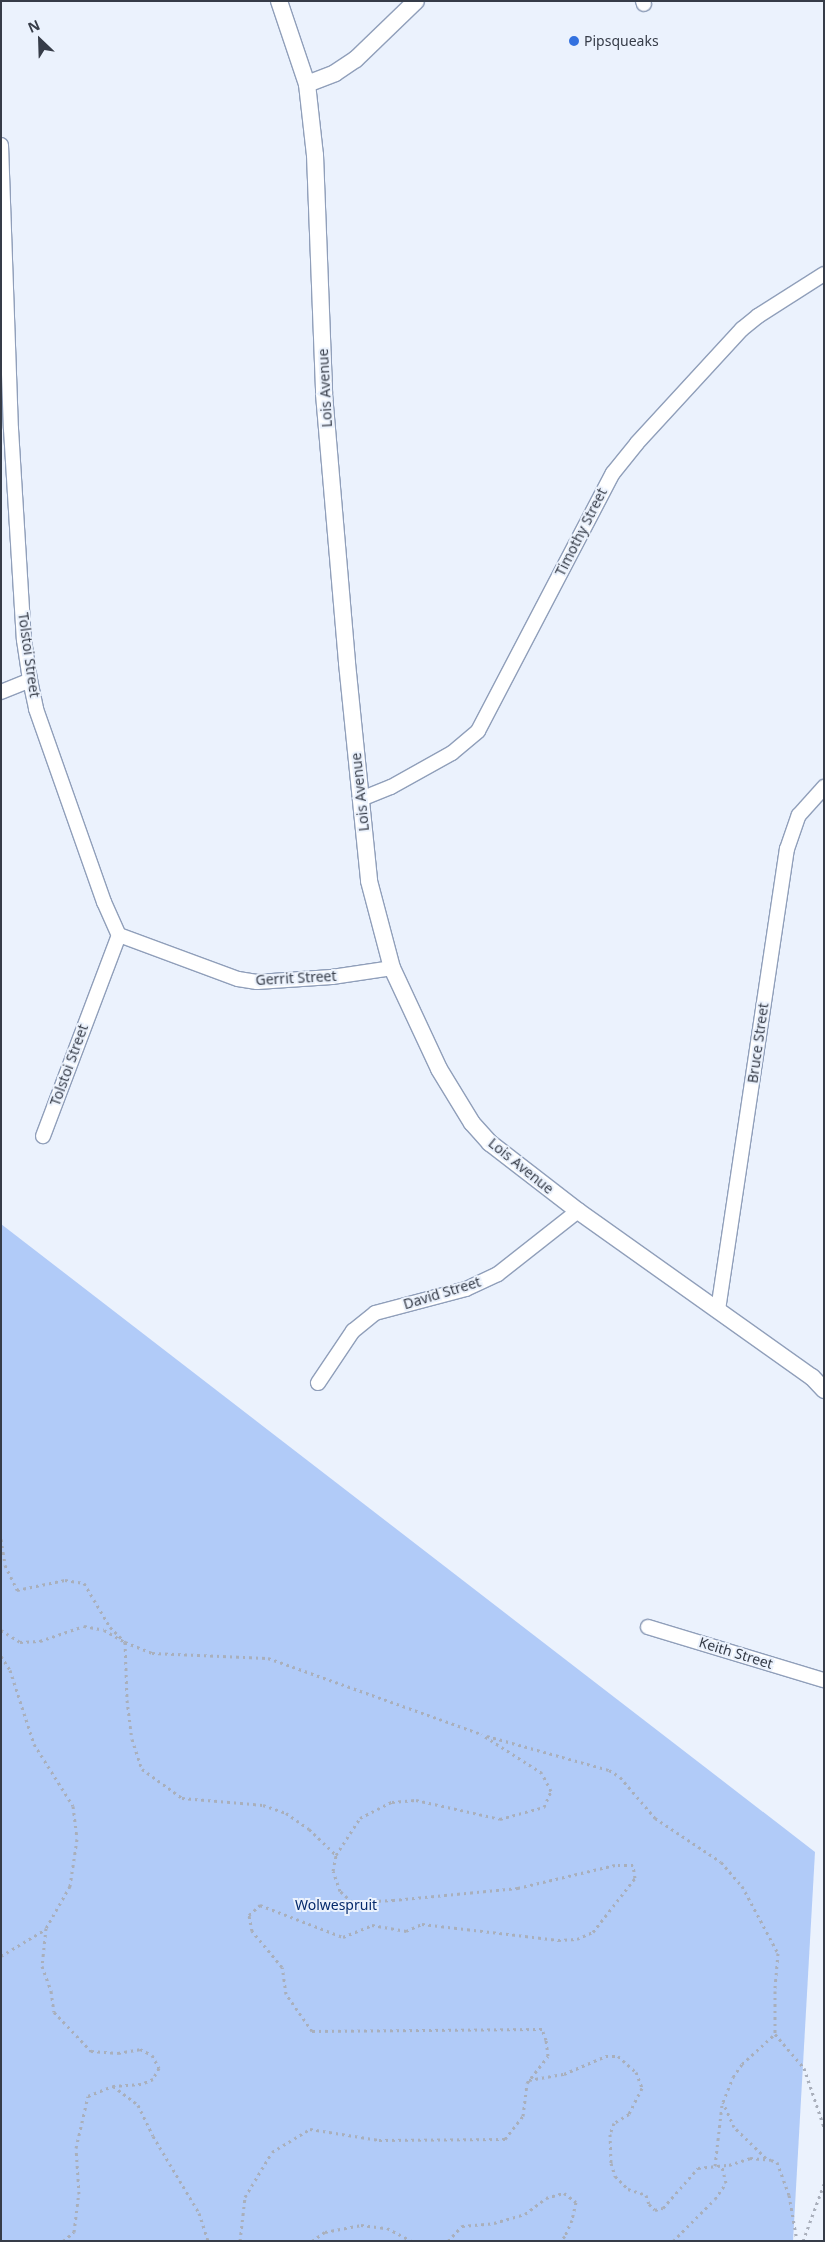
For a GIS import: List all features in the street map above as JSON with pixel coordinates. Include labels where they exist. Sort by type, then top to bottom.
[{"type":"street","name":"Lois Avenue","points":[[279,1],[306,84],[315,154],[324,394],[361,799],[369,880],[392,968],[439,1068],[472,1123],[512,1162],[812,1377],[824,1390]]},
{"type":"street","points":[[306,84],[335,73],[356,59],[416,1]]},
{"type":"street","name":"Tolstoi Street","points":[[1,145],[6,428],[24,640],[30,680],[43,727],[104,902],[118,935],[43,1136]]},
{"type":"street","name":"Timothy Street","points":[[361,799],[391,786],[452,753],[478,731],[612,473],[636,442],[742,330],[758,316],[824,274]]},
{"type":"street","points":[[1,692],[30,680]]},
{"type":"street","name":"Bruce Street","points":[[718,1310],[786,849],[799,815],[824,787]]},
{"type":"street","name":"Gerrit Street","points":[[118,935],[238,979],[257,982],[332,978],[392,968]]},
{"type":"street","name":"David Street","points":[[318,1383],[353,1331],[375,1313],[466,1289],[498,1274],[578,1211]]},
{"type":"street","name":"Keith Street","points":[[648,1627],[824,1680]]},
{"type":"path","points":[[1,1539],[5,1565],[17,1590],[65,1580],[84,1583],[110,1626],[125,1642],[127,1700],[132,1739],[142,1769],[182,1798],[263,1805],[286,1813],[309,1829],[336,1855]]},
{"type":"path","points":[[1,1630],[20,1642],[40,1641],[84,1626],[104,1630],[125,1642],[152,1653],[268,1658],[481,1734],[609,1770],[620,1777],[655,1818],[721,1862],[742,1886],[778,1953],[775,1991],[775,2034],[804,2068],[824,2127]]},
{"type":"path","points":[[1,1656],[10,1670],[34,1744],[72,1806],[78,1839],[70,1886],[46,1928],[42,1966],[51,1991],[54,2012],[91,2051],[118,2053],[140,2049],[152,2055],[159,2068],[153,2080],[141,2084],[113,2086],[88,2096],[76,2148],[79,2194],[74,2232],[63,2241]]},
{"type":"path","points":[[240,2241],[245,2197],[272,2152],[310,2129],[379,2140],[505,2139],[523,2116],[527,2083],[548,2056],[546,2040],[542,2029],[312,2031],[286,1994],[282,1967],[252,1931],[249,1915],[260,1906],[343,1936],[372,1925],[406,1931],[422,1924],[558,1940],[576,1939],[593,1932],[635,1878],[633,1865],[615,1865],[518,1888],[352,1902],[340,1891],[333,1871],[336,1855],[360,1818],[392,1802],[416,1800],[500,1819],[544,1807],[552,1791],[542,1773],[481,1734]]},
{"type":"path","points":[[1,1956],[46,1928]]},
{"type":"path","points":[[714,2166],[723,2102],[733,2077],[742,2064],[775,2034]]},
{"type":"path","points":[[529,2080],[564,2074],[606,2056],[618,2056],[636,2072],[642,2088],[629,2114],[614,2123],[610,2134],[611,2163],[615,2176],[628,2189],[646,2195],[649,2204],[655,2210],[663,2208],[696,2170],[714,2166],[722,2167],[750,2158],[776,2162],[789,2195],[797,2241]]},
{"type":"path","points":[[113,2086],[138,2105],[153,2136],[199,2213],[208,2241]]},
{"type":"path","points":[[723,2102],[734,2127],[766,2159]]},
{"type":"path","points":[[672,2241],[715,2199],[726,2183],[722,2167]]},
{"type":"path","points":[[803,2241],[824,2184]]},
{"type":"path","points":[[448,2241],[462,2226],[494,2223],[525,2214],[546,2198],[564,2193],[576,2202],[572,2220],[565,2236],[560,2241]]},
{"type":"path","points":[[312,2241],[325,2232],[361,2225],[387,2228],[411,2241]]},
{"type":"green space","name":"Wolwespruit","points":[[1,1224],[815,1852],[793,2241],[1,2241]]},
{"type":"place","name":"Pipsqueaks","points":[[574,41]]}]
